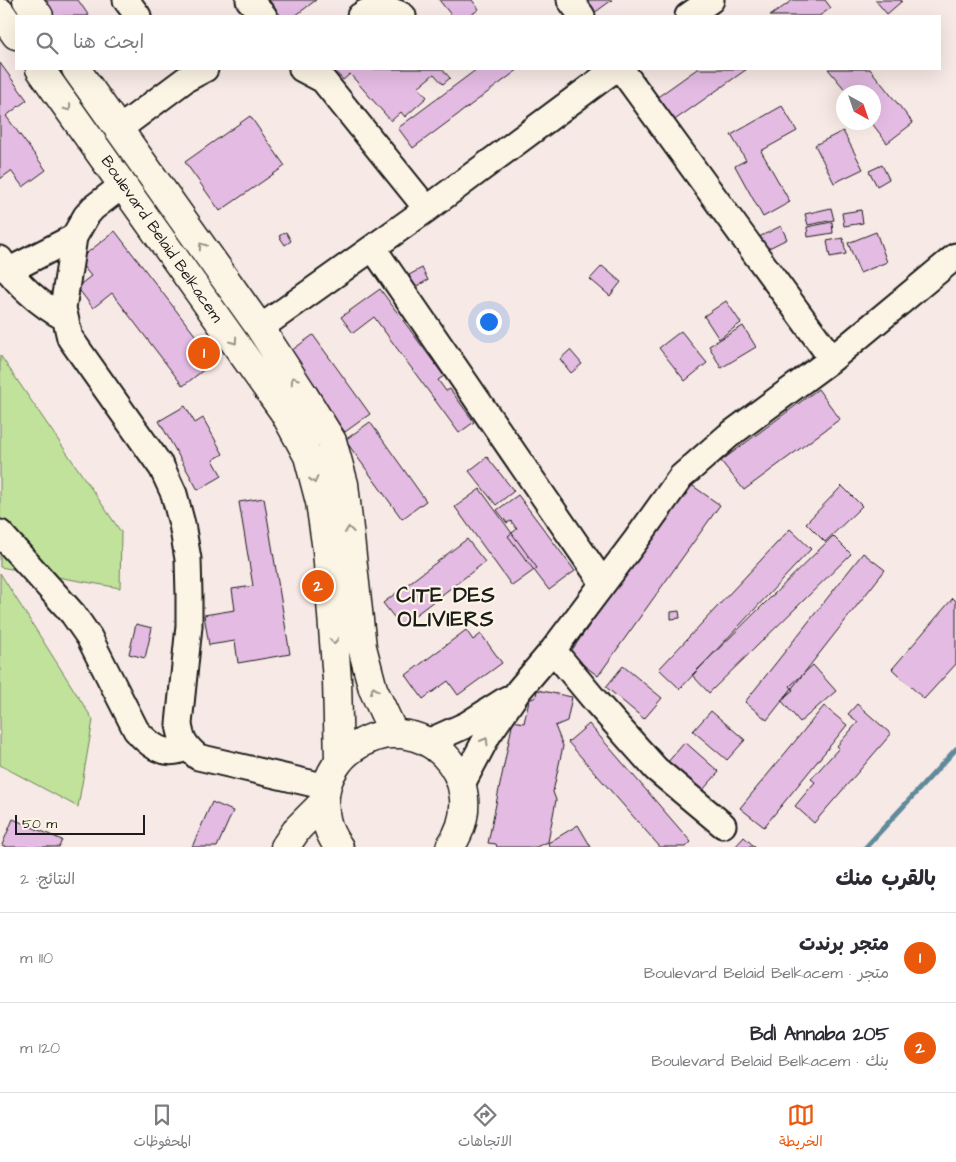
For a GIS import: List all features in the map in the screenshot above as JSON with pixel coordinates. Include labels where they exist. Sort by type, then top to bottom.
[{"type":"main road","points":[[27,0],[38,15]]},
{"type":"main road","points":[[0,12],[15,34]]},
{"type":"main road","name":"Boulevard Belaid Belkacem","points":[[41,70],[284,412],[308,456],[320,502],[327,550],[338,700],[339,761]]},
{"type":"main road","name":"Boulevard Belaid Belkacem","points":[[77,70],[260,328],[332,441],[344,484],[359,632],[363,654],[379,703],[394,734]]},
{"type":"main road","points":[[339,847],[329,831],[325,817],[325,794],[332,773],[339,761],[358,744],[382,735],[394,734],[412,736],[428,742],[445,755],[462,784],[465,797],[465,811],[457,838],[450,847]]},
{"type":"main road","points":[[285,847],[325,794]]},
{"type":"street","points":[[126,0],[137,15]]},
{"type":"street","points":[[249,0],[263,15]]},
{"type":"street","points":[[570,0],[581,15]]},
{"type":"street","points":[[689,15],[711,0]]},
{"type":"street","points":[[361,15],[366,11],[379,9],[393,10],[401,15]]},
{"type":"street","points":[[304,70],[323,80],[428,209]]},
{"type":"street","points":[[260,328],[428,209],[614,70]]},
{"type":"street","points":[[622,70],[832,359]]},
{"type":"street","points":[[119,129],[190,72]]},
{"type":"street","points":[[123,186],[93,208],[74,237],[63,308],[70,338],[162,468],[174,494],[182,524],[188,560],[188,626],[179,724],[180,735],[186,747],[198,756],[325,794]]},
{"type":"street","points":[[65,318],[47,309],[4,265],[74,237]]},
{"type":"street","points":[[373,248],[603,583]]},
{"type":"street","points":[[462,784],[488,735],[519,690],[603,583],[681,477],[728,436],[832,359],[956,256]]},
{"type":"street","points":[[0,533],[73,614],[89,637],[136,730],[148,742],[162,750],[179,751],[186,747]]},
{"type":"street","points":[[552,650],[656,769],[723,825]]},
{"type":"street","points":[[428,742],[466,725],[519,690]]},
{"type":"green space","points":[[0,355],[121,532],[120,588],[0,567]]},
{"type":"green space","points":[[0,573],[93,720],[78,807],[0,765]]},
{"type":"building","points":[[36,0],[78,0],[88,15],[47,15]]},
{"type":"building","points":[[269,0],[316,0],[296,15],[280,15]]},
{"type":"building","points":[[439,0],[472,0],[479,9],[471,15],[451,15]]},
{"type":"building","points":[[577,0],[612,0],[591,15],[589,15]]},
{"type":"building","points":[[793,0],[825,0],[831,8],[820,15],[771,15]]},
{"type":"building","points":[[875,0],[901,0],[902,1],[887,14]]},
{"type":"building","points":[[0,63],[27,100],[6,116],[46,170],[23,187],[11,171],[0,179]]},
{"type":"building","points":[[334,70],[443,70],[450,78],[443,84],[434,74],[418,87],[427,97],[405,117],[401,112],[391,121],[350,74],[343,80]]},
{"type":"building","points":[[476,70],[518,70],[413,148],[398,128]]},
{"type":"building","points":[[696,70],[746,70],[669,124],[652,101]]},
{"type":"building","points":[[829,70],[871,70],[913,123],[887,143],[877,130],[881,130],[881,85],[841,85]]},
{"type":"building","points":[[782,106],[797,131],[761,151],[790,202],[763,217],[735,166],[746,160],[731,135]]},
{"type":"building","points":[[250,116],[285,166],[220,211],[185,162]]},
{"type":"building","points":[[843,131],[863,169],[834,183],[815,145]]},
{"type":"building","points":[[882,165],[889,179],[877,186],[869,171]]},
{"type":"building","points":[[831,208],[834,220],[808,225],[805,214]]},
{"type":"building","points":[[861,210],[863,223],[844,226],[842,213]]},
{"type":"building","points":[[832,222],[833,233],[808,237],[807,227]]},
{"type":"building","points":[[781,226],[787,239],[765,250],[759,237]]},
{"type":"building","points":[[115,231],[215,361],[183,386],[112,293],[93,308],[77,287],[91,276],[78,260]]},
{"type":"building","points":[[286,232],[291,241],[285,245],[279,236]]},
{"type":"building","points":[[876,232],[887,262],[860,273],[848,243]]},
{"type":"building","points":[[843,238],[846,254],[830,257],[827,241]]},
{"type":"building","points":[[602,266],[621,282],[610,296],[590,279]]},
{"type":"building","points":[[422,268],[428,280],[415,287],[409,275]]},
{"type":"building","points":[[380,289],[444,376],[438,380],[446,391],[450,389],[474,422],[459,433],[374,317],[353,333],[341,317]]},
{"type":"building","points":[[726,301],[741,323],[719,339],[704,316]]},
{"type":"building","points":[[743,326],[756,347],[721,368],[709,346]]},
{"type":"building","points":[[681,331],[707,363],[685,381],[659,348]]},
{"type":"building","points":[[313,335],[370,414],[345,432],[288,353]]},
{"type":"building","points":[[570,350],[582,364],[571,373],[560,359]]},
{"type":"building","points":[[818,389],[840,419],[744,490],[721,461]]},
{"type":"building","points":[[185,406],[195,423],[203,418],[223,454],[213,460],[222,476],[198,490],[159,421]]},
{"type":"building","points":[[370,422],[426,501],[402,519],[345,440]]},
{"type":"building","points":[[487,457],[514,491],[496,505],[469,471]]},
{"type":"building","points":[[690,484],[720,505],[598,676],[569,654]]},
{"type":"building","points":[[842,486],[862,506],[825,542],[806,523]]},
{"type":"building","points":[[480,489],[537,568],[512,586],[455,507]]},
{"type":"building","points":[[518,495],[575,571],[549,590],[508,536],[517,529],[511,521],[507,523],[497,510]]},
{"type":"building","points":[[264,498],[290,654],[238,663],[235,641],[209,645],[204,615],[235,610],[232,589],[253,586],[239,502]]},
{"type":"building","points":[[790,529],[811,549],[680,689],[659,669]]},
{"type":"building","points":[[833,536],[851,554],[709,693],[692,675]]},
{"type":"building","points":[[467,539],[485,562],[401,626],[383,603]]},
{"type":"building","points":[[863,553],[885,570],[767,720],[745,702]]},
{"type":"building","points":[[953,598],[956,601],[956,664],[924,699],[892,669]]},
{"type":"building","points":[[679,611],[680,618],[671,619],[671,612]]},
{"type":"building","points":[[136,624],[152,628],[145,658],[129,654]]},
{"type":"building","points":[[466,630],[473,640],[481,634],[502,663],[458,695],[448,681],[423,699],[406,675]]},
{"type":"building","points":[[813,665],[836,691],[800,722],[781,700],[793,690],[790,686]]},
{"type":"building","points":[[623,666],[662,698],[644,719],[606,687]]},
{"type":"building","points":[[537,690],[572,697],[567,721],[555,726],[563,746],[553,792],[556,800],[548,842],[536,847],[497,847],[496,844],[488,843],[513,721],[524,723],[529,700],[536,697]]},
{"type":"building","points":[[857,704],[891,734],[814,823],[795,806],[815,782],[811,779],[839,748],[837,746],[858,722],[848,714]]},
{"type":"building","points":[[824,706],[847,725],[764,827],[740,808]]},
{"type":"building","points":[[711,711],[745,740],[727,760],[693,731]]},
{"type":"building","points":[[589,724],[691,842],[686,847],[660,847],[568,742]]},
{"type":"building","points":[[685,742],[719,772],[701,792],[667,763]]},
{"type":"building","points":[[212,802],[233,811],[217,847],[192,847]]},
{"type":"building","points":[[13,819],[62,840],[59,847],[7,847],[2,845]]},
{"type":"building","points":[[578,825],[591,847],[550,847],[548,843]]},
{"type":"building","points":[[744,837],[755,847],[735,847]]},
{"type":"waterway","points":[[866,847],[956,749]]},
{"type":"place","name":"متجر برندت","points":[[204,353]]},
{"type":"place","name":"Bdl Annaba 205","points":[[318,586]]},
{"type":"district","name":"CITE DES OLIVIERS","points":[[446,607]]}]
